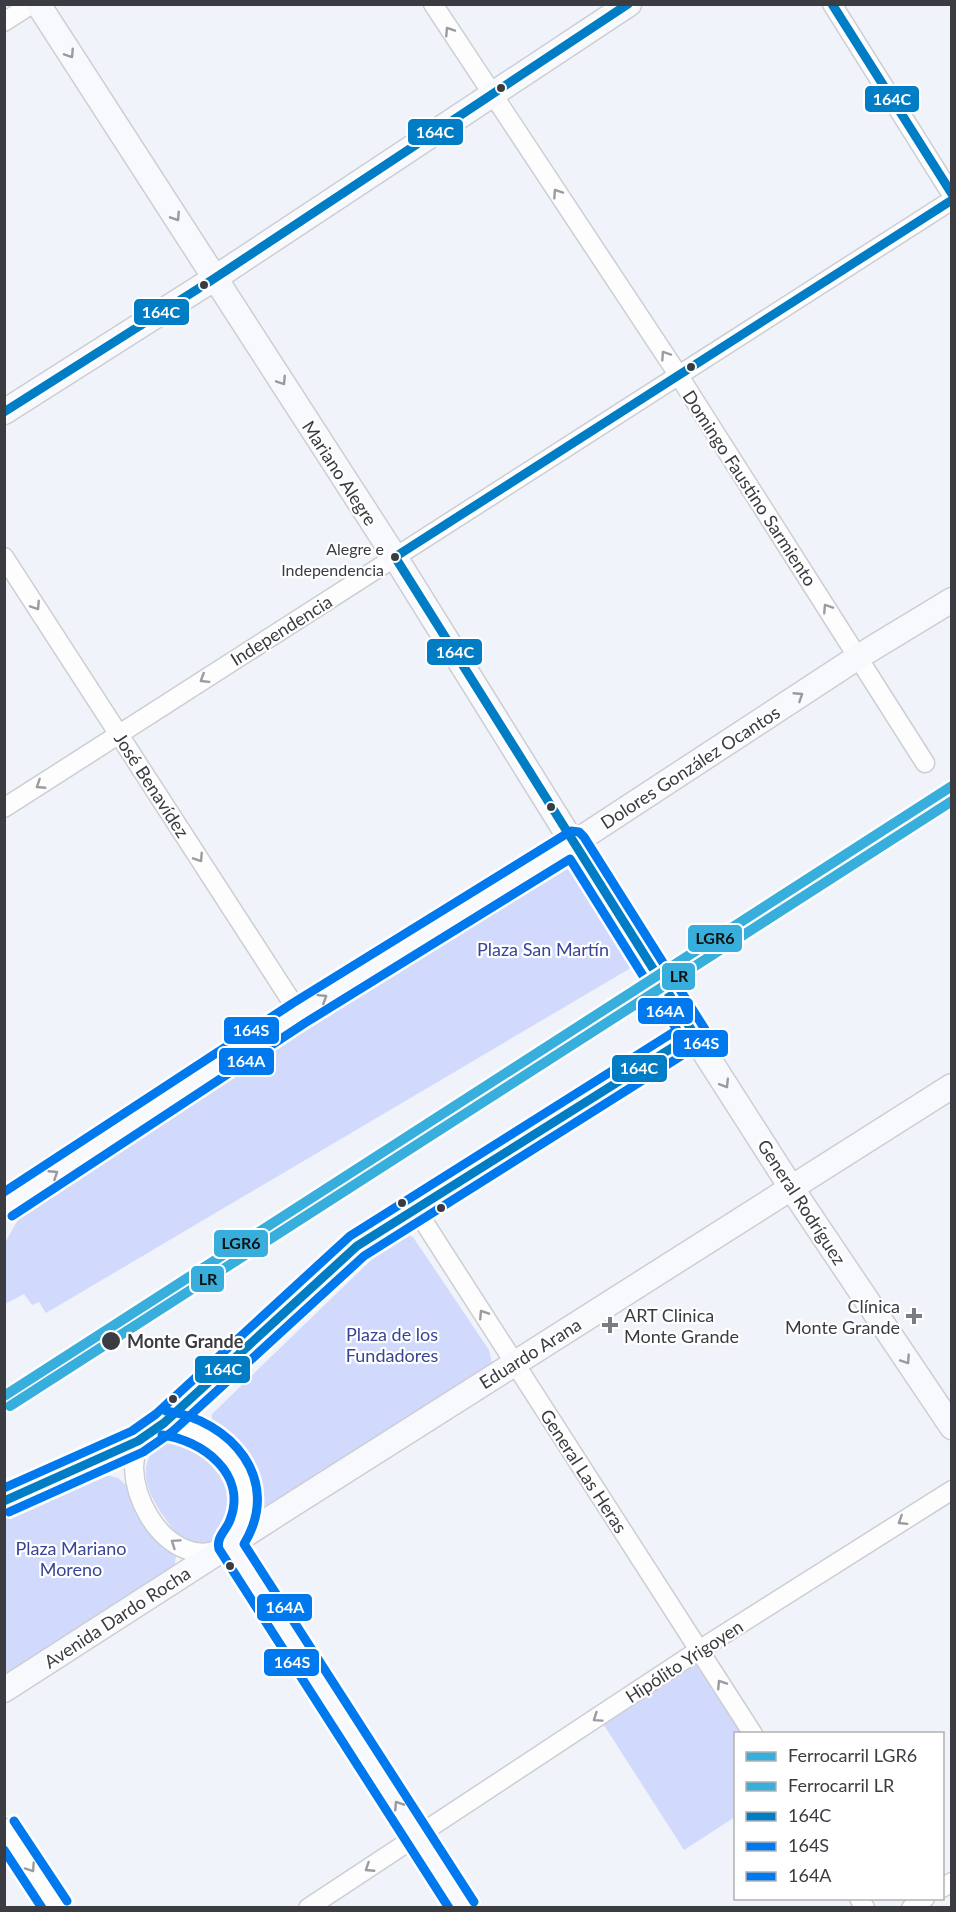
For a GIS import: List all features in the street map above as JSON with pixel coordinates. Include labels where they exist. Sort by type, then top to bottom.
[{"type":"street","points":[[4,22],[32,4]]},
{"type":"street","name":"Mariano Alegre","points":[[38,4],[395,557],[655,976]]},
{"type":"street","name":"Domingo Faustino Sarmiento","points":[[433,4],[491,95],[679,376],[925,763]]},
{"type":"street","points":[[4,412],[215,278],[628,4]]},
{"type":"street","points":[[832,4],[951,195]]},
{"type":"street","name":"Independencia","points":[[4,808],[951,201]]},
{"type":"street","name":"José Benavídez","points":[[4,557],[298,1013]]},
{"type":"street","name":"Dolores González Ocantos","points":[[5,1206],[298,1013],[574,843],[858,657],[951,600]]},
{"type":"street","name":"General Rodríguez","points":[[655,976],[792,1189],[951,1427]]},
{"type":"street","points":[[4,1501],[138,1441],[164,1424],[357,1246],[694,1034]]},
{"type":"street","name":"Eduardo Arana","points":[[230,1544],[951,1086]]},
{"type":"street","name":"General Las Heras","points":[[415,1208],[752,1732]]},
{"type":"street","points":[[138,1441],[134,1467],[137,1485],[143,1503],[160,1531],[186,1550],[207,1552],[230,1544],[241,1532],[248,1512],[245,1491],[232,1461],[204,1433],[189,1425],[164,1424]]},
{"type":"street","name":"Hipólito Yrigoyen","points":[[308,1908],[699,1650],[951,1490]]},
{"type":"street","points":[[230,1544],[464,1908]]},
{"type":"street","name":"Avenida Dardo Rocha","points":[[4,1690],[230,1544]]},
{"type":"street","points":[[4,1828],[57,1908]]},
{"type":"green space","name":"Plaza San Martín","points":[[567,861],[634,966],[46,1313],[39,1302],[32,1305],[24,1294],[5,1304],[5,1243],[29,1200]]},
{"type":"green space","name":"Plaza de los Fundadores","points":[[405,1233],[413,1237],[489,1350],[492,1363],[486,1374],[271,1505],[263,1506],[252,1479],[234,1449],[211,1425],[212,1414],[396,1236]]},
{"type":"green space","points":[[177,1435],[198,1440],[217,1453],[232,1471],[236,1482],[239,1492],[238,1525],[215,1544],[194,1544],[183,1539],[170,1525],[151,1494],[146,1471],[148,1460],[163,1442]]},
{"type":"green space","name":"Plaza Mariano Moreno","points":[[102,1474],[118,1478],[130,1489],[159,1540],[176,1556],[174,1570],[5,1680],[5,1514]]},
{"type":"green space","points":[[695,1663],[740,1732],[734,1732],[734,1818],[684,1850],[602,1722]]},
{"type":"rail line","name":"LGR6","points":[[4,1396],[952,786]]},
{"type":"rail line","name":"LR","points":[[10,1406],[952,801]]},
{"type":"transit line","name":"164C","points":[[4,412],[215,278],[628,4]]},
{"type":"transit line","name":"164C","points":[[832,4],[952,194]]},
{"type":"transit line","name":"164C","points":[[4,1501],[138,1441],[164,1423],[357,1246],[694,1034],[395,557],[952,200]]},
{"type":"transit line","name":"164S","points":[[4,1192],[293,1003],[571,831],[579,832],[584,837],[706,1031],[705,1039],[700,1044],[364,1256],[172,1432],[143,1452],[9,1512]]},
{"type":"transit line","name":"164A","points":[[4,1488],[132,1431],[156,1414],[350,1236],[677,1030],[570,859],[305,1023],[12,1216]]},
{"type":"transit line","name":"164A","points":[[166,1411],[190,1417],[211,1427],[230,1440],[244,1457],[254,1476],[257,1497],[255,1520],[244,1544],[474,1902]]},
{"type":"transit line","name":"164S","points":[[162,1435],[177,1438],[206,1452],[227,1474],[233,1488],[234,1503],[230,1520],[220,1537],[219,1549],[449,1908]]},
{"type":"transit line","name":"164A","points":[[14,1821],[67,1901]]},
{"type":"transit line","name":"164S","points":[[4,1850],[42,1908]]},
{"type":"place","name":"Alegre e Independencia","points":[[395,557]]},
{"type":"place","name":"Clínica Monte Grande","points":[[914,1316]]},
{"type":"place","name":"ART Clinica Monte Grande","points":[[610,1325]]},
{"type":"place","name":"Monte Grande","points":[[111,1341]]}]
